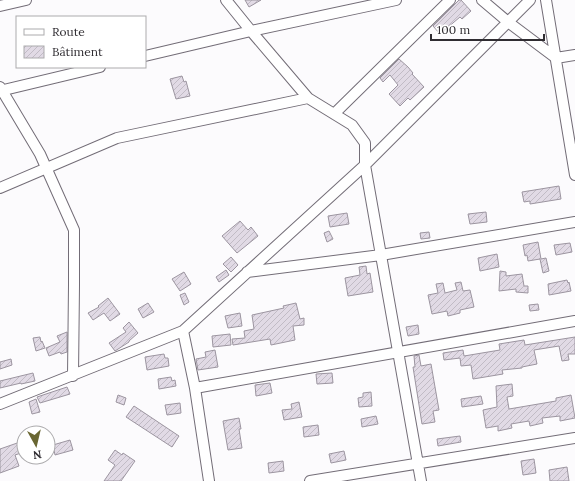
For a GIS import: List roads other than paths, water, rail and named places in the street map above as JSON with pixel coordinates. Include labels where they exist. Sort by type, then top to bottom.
[{"type":"street","points":[[0,6],[26,0]]},
{"type":"street","points":[[226,0],[308,98],[352,125],[365,143],[364,165],[421,481]]},
{"type":"street","points":[[146,56],[251,31],[396,0]]},
{"type":"street","points":[[334,114],[450,0]]},
{"type":"street","points":[[482,0],[508,22],[556,58],[575,55]]},
{"type":"street","points":[[0,404],[183,331],[364,165],[530,0]]},
{"type":"street","points":[[546,0],[575,175]]},
{"type":"street","points":[[73,376],[74,230],[40,154],[1,89],[96,68]]},
{"type":"street","points":[[0,188],[118,138],[308,98]]},
{"type":"street","points":[[247,272],[380,255],[575,222]]},
{"type":"street","points":[[195,388],[575,321]]},
{"type":"street","points":[[183,331],[195,388],[209,481]]},
{"type":"street","points":[[310,481],[575,438]]}]
